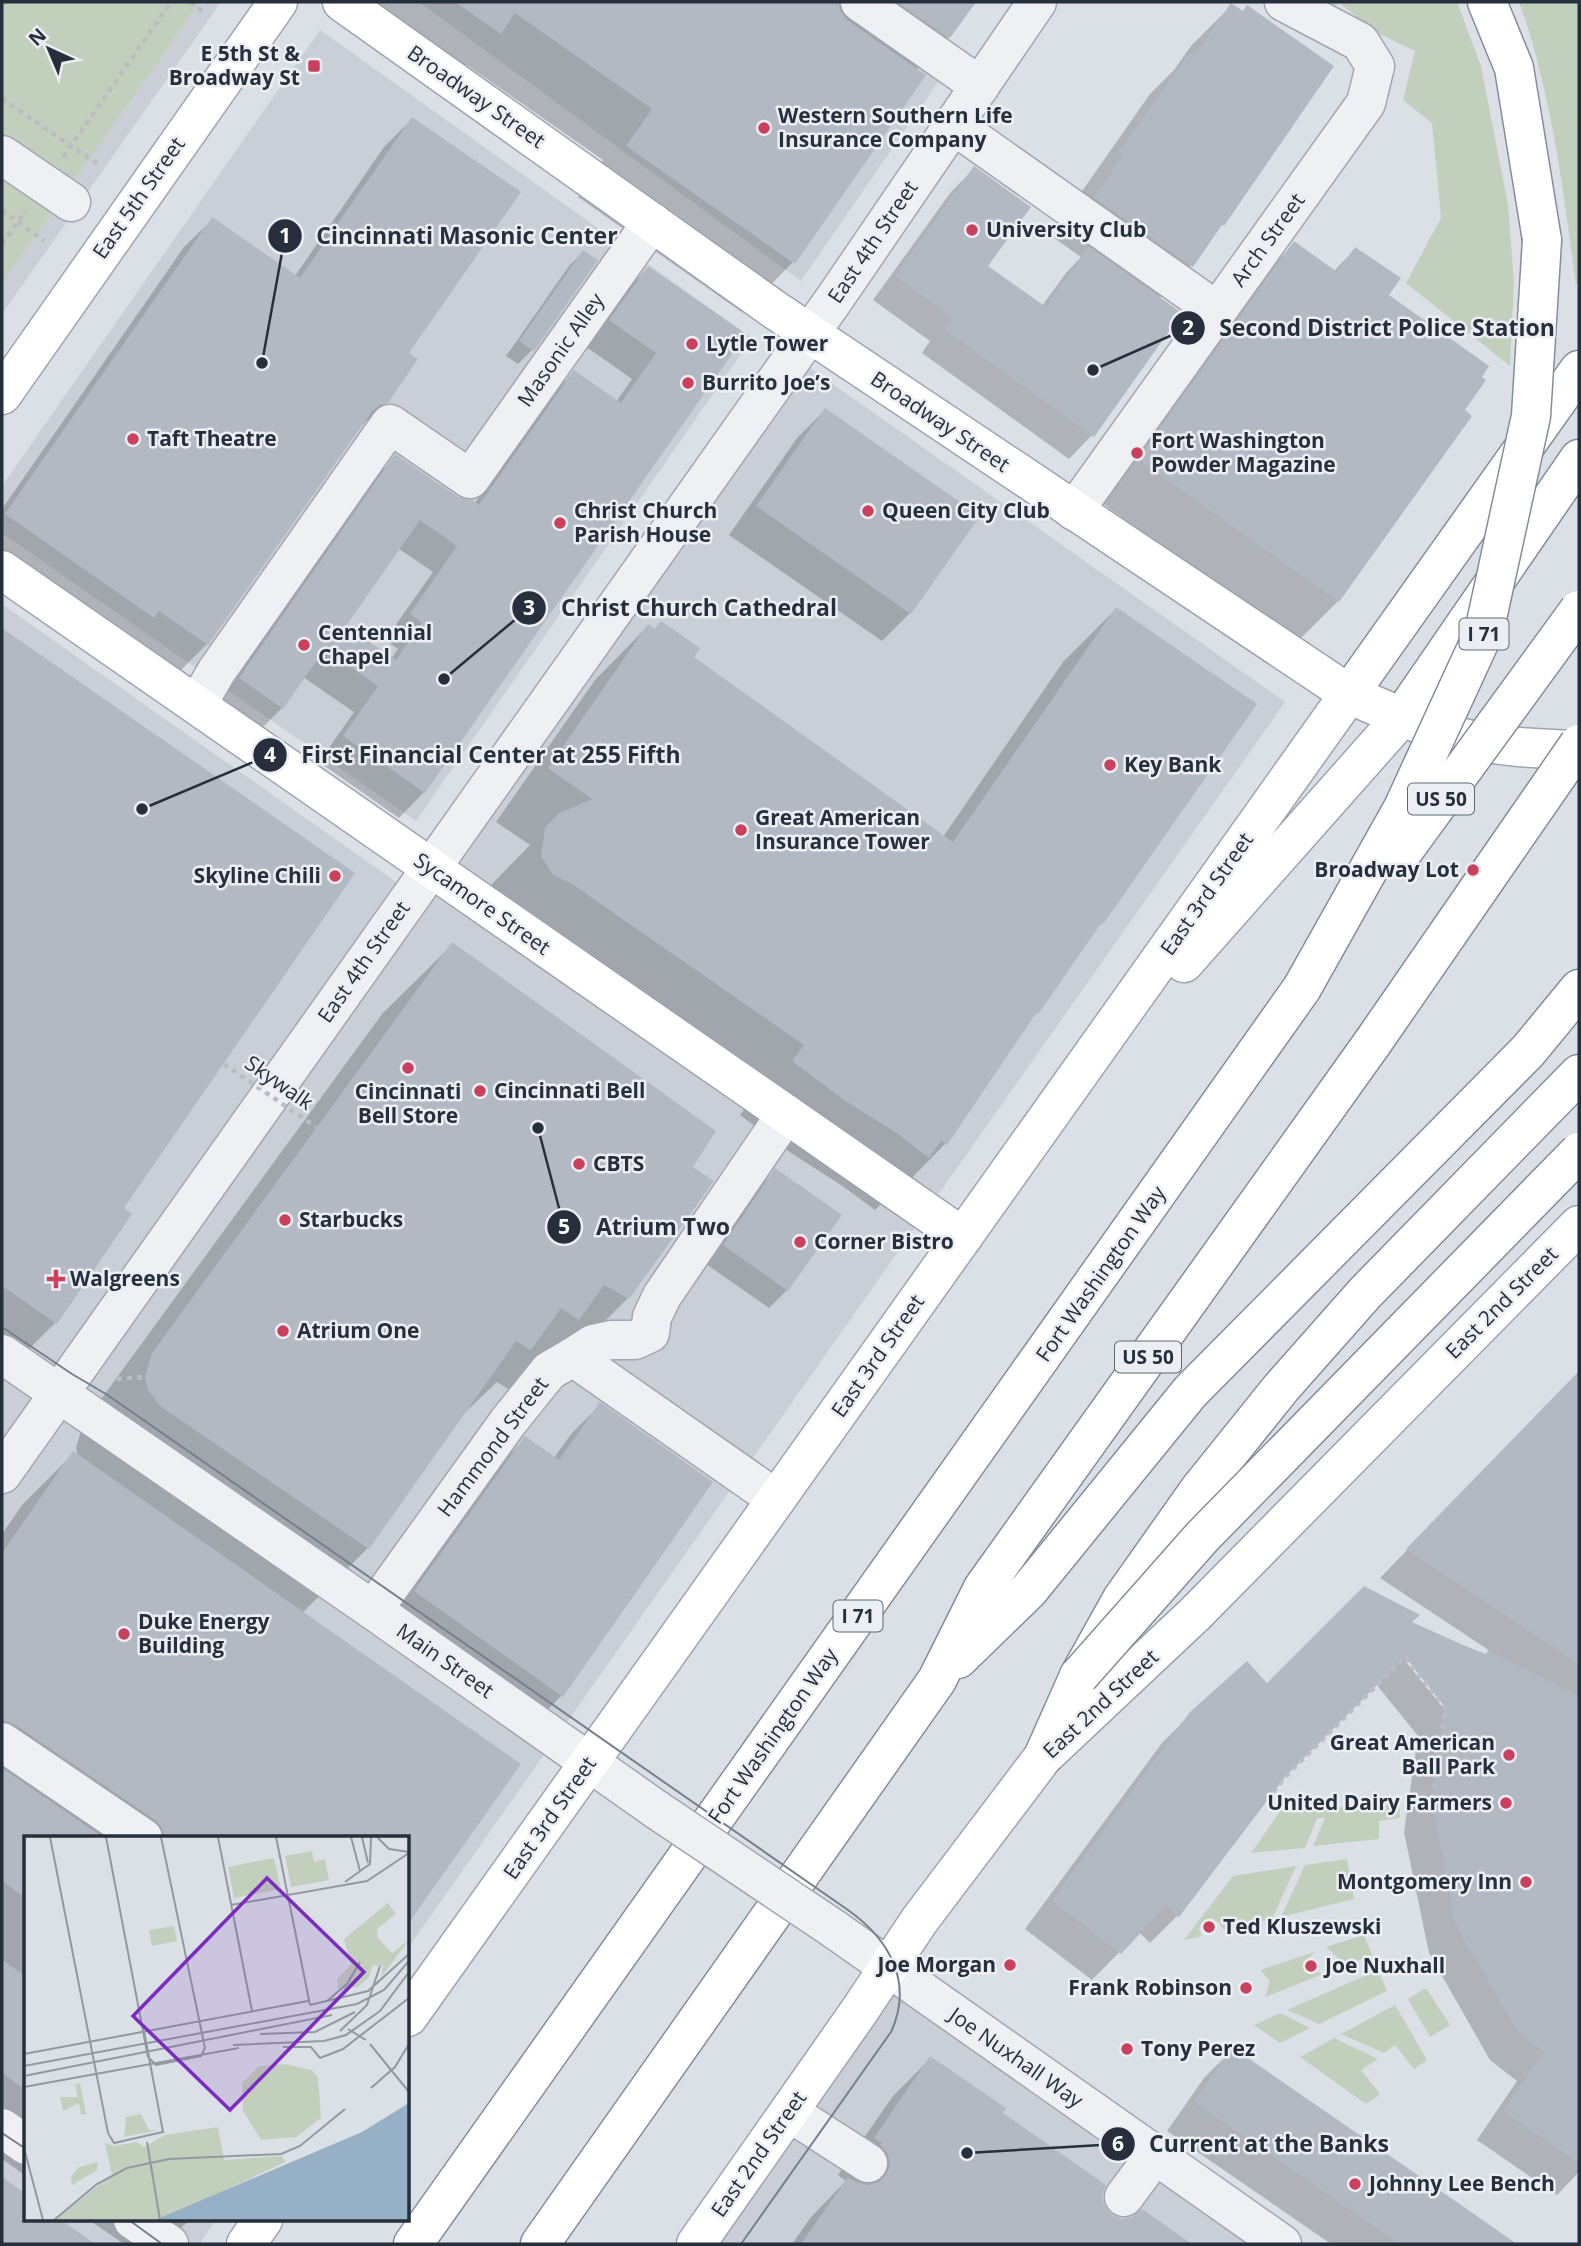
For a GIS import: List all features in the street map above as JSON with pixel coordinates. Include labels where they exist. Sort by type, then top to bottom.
[{"type":"main road","name":"East 5th Street","points":[[2,395],[278,2]]},
{"type":"main road","name":"Broadway Street","points":[[342,2],[809,333],[1349,694],[1401,718],[1457,736],[1533,749],[1579,750]]},
{"type":"main road","name":"I 71","points":[[1303,988],[1403,808],[1484,632],[1531,416],[1542,240],[1514,68],[1487,2]]},
{"type":"main road","name":"East 3rd Street","points":[[410,2014],[1579,370]]},
{"type":"main road","points":[[1050,1115],[1401,718],[1579,459]]},
{"type":"main road","name":"Sycamore Street","points":[[2,570],[963,1237]]},
{"type":"main road","name":"US 50","points":[[1303,988],[1579,610]]},
{"type":"main road","name":"US 50","points":[[937,1680],[983,1588],[1373,1042],[1579,744]]},
{"type":"main road","name":"Fort Washington Way","points":[[413,2244],[1303,988]]},
{"type":"main road","points":[[540,2244],[937,1680],[1029,1590],[1190,1392],[1476,1105],[1528,1051],[1579,989]]},
{"type":"main road","points":[[1044,1757],[1079,1676],[1130,1588],[1199,1490],[1281,1388],[1365,1293],[1579,1074]]},
{"type":"main road","points":[[1079,1676],[1203,1535],[1579,1152]]},
{"type":"main road","name":"East 2nd Street","points":[[696,2244],[919,1922],[1044,1757],[1195,1615],[1579,1225]]},
{"type":"main road","points":[[246,2244],[262,2222]]},
{"type":"street","points":[[860,2],[980,86]]},
{"type":"street","name":"East 4th Street","points":[[2,1474],[809,333],[1037,2]]},
{"type":"street","name":"Arch Street","points":[[1074,511],[1366,103],[1375,66],[1360,42],[1283,2]]},
{"type":"street","points":[[953,124],[1217,311]]},
{"type":"street","points":[[2,155],[58,193]]},
{"type":"street","name":"Masonic Alley","points":[[197,705],[216,672],[390,424],[470,479],[652,222]]},
{"type":"street","name":"Hammond Street","points":[[373,1610],[508,1422],[549,1371],[593,1343],[635,1340],[650,1333],[652,1317],[663,1296],[786,1114]]},
{"type":"street","points":[[1524,1188],[1579,1133]]},
{"type":"street","name":"Main Street","points":[[2,1354],[589,1763],[888,1967]]},
{"type":"street","points":[[573,1357],[776,1499]]},
{"type":"street","points":[[2,1742],[140,1836]]},
{"type":"street","name":"Joe Nuxhall Way","points":[[888,1967],[1282,2244]]},
{"type":"street","points":[[789,2112],[868,2162]]},
{"type":"street","points":[[2,2128],[24,2144]]},
{"type":"street","points":[[1124,2197],[1155,2155]]},
{"type":"street","points":[[136,2222],[169,2244]]},
{"type":"path","points":[[2,244],[18,221],[58,193],[71,146],[172,2]]},
{"type":"path","points":[[190,2],[205,14]]},
{"type":"path","points":[[2,99],[98,164]]},
{"type":"path","points":[[2,210],[44,241]]},
{"type":"path","name":"Skywalk","points":[[224,1064],[316,1127]]},
{"type":"path","points":[[117,1379],[145,1377]]},
{"type":"path","points":[[1267,1800],[1284,1777],[1405,1657],[1445,1707],[1432,1803]]},
{"type":"shaded area","points":[[2,2],[221,2],[2,314]]},
{"type":"shaded area","points":[[419,2],[892,2],[960,50],[801,281]]},
{"type":"shaded area","points":[[320,30],[752,338],[416,821],[2,533],[2,486]]},
{"type":"shaded area","points":[[800,361],[1285,702],[410,1945],[410,1836],[24,1836],[24,2222],[215,2222],[199,2244],[2,2244],[2,604],[426,903]]},
{"type":"shaded area","points":[[888,1967],[1282,2244],[696,2244]]},
{"type":"green space","points":[[2,2],[200,2],[2,283]]},
{"type":"green space","points":[[1323,2],[1457,2],[1481,66],[1508,205],[1514,282],[1510,366],[1406,283],[1441,218],[1432,123],[1403,100],[1415,51],[1352,21],[1356,16],[1339,3],[1333,7]]},
{"type":"green space","points":[[1519,2],[1579,2],[1579,281],[1576,285],[1548,106]]},
{"type":"green space","points":[[1399,1804],[1400,1818],[1379,1821],[1379,1839],[1313,1846],[1325,1818],[1317,1818],[1305,1848],[1251,1853],[1281,1810]]},
{"type":"green space","points":[[1347,1859],[1354,1899],[1281,1917],[1305,1865]]},
{"type":"green space","points":[[1296,1866],[1272,1919],[1224,1930],[1211,1918],[1200,1925],[1202,1936],[1184,1940],[1233,1876]]},
{"type":"green space","points":[[1364,1935],[1372,1955],[1332,1971],[1337,1957],[1326,1947]]},
{"type":"green space","points":[[1314,1952],[1305,1963],[1306,1968],[1323,1974],[1265,1997],[1270,1981],[1260,1970]]},
{"type":"green space","points":[[1378,1970],[1387,1991],[1319,2024],[1287,2010]]},
{"type":"green space","points":[[1426,1988],[1450,2025],[1430,2037],[1408,1999]]},
{"type":"green space","points":[[1395,2005],[1427,2060],[1414,2069],[1395,2045],[1384,2053],[1341,2034]]},
{"type":"green space","points":[[1280,2013],[1310,2028],[1280,2043],[1254,2025]]},
{"type":"green space","points":[[1334,2038],[1378,2059],[1361,2070],[1380,2094],[1366,2104],[1300,2057]]},
{"type":"building","name":"Western Southern Life Insurance Company","points":[[455,2],[838,2],[847,20],[926,75],[795,264],[626,146],[652,109],[515,13],[501,34]]},
{"type":"building","points":[[898,2],[976,2],[950,38]]},
{"type":"building","points":[[1231,3],[1243,11],[1247,5],[1334,66],[1193,267],[1094,197],[1123,156],[1119,152],[1190,52],[1195,55]]},
{"type":"building","points":[[412,117],[521,192],[409,353],[418,359],[388,403],[372,411],[208,645],[159,611],[154,618],[5,514],[212,217],[300,278]]},
{"type":"building","points":[[974,166],[1031,207],[988,266],[1046,307],[1089,247],[1182,313],[1094,437],[944,329],[952,317],[895,276]]},
{"type":"building","points":[[1294,241],[1337,272],[1355,247],[1401,278],[1389,295],[1489,366],[1482,377],[1486,380],[1465,410],[1472,416],[1339,602],[1138,459]]},
{"type":"building","points":[[583,250],[598,260],[534,351],[519,341]]},
{"type":"building","points":[[648,266],[746,334],[425,793],[343,736],[378,686],[325,649],[283,709],[239,678],[395,454],[458,497],[472,500],[479,505],[574,370],[621,403],[656,353],[609,320]],"holes":[[[420,520],[457,546],[410,614],[422,623],[396,660],[346,626]]]},
{"type":"building","name":"Queen City Club","points":[[825,408],[980,516],[911,614],[756,506]]},
{"type":"building","points":[[1116,607],[1257,704],[1104,923],[1102,922],[1039,1013],[1037,1012],[947,1145],[941,1141],[929,1158],[792,1061],[804,1045],[572,884],[553,875],[541,856],[545,828],[558,814],[592,799],[548,768],[648,624],[655,629],[661,621],[700,648],[694,657],[953,842]]},
{"type":"building","points":[[2,628],[355,873],[124,1208],[132,1214],[57,1324],[2,1286]]},
{"type":"building","points":[[452,942],[716,1131],[693,1167],[714,1181],[629,1299],[604,1285],[579,1320],[561,1308],[531,1350],[516,1341],[369,1549],[160,1406],[148,1390],[145,1377],[152,1353]]},
{"type":"building","points":[[775,1168],[842,1215],[788,1291],[723,1245]]},
{"type":"building","points":[[1579,1371],[1579,1664],[1406,1549]]},
{"type":"building","points":[[600,1402],[713,1482],[563,1697],[414,1591],[525,1436],[559,1460]]},
{"type":"building","points":[[73,1451],[521,1764],[410,1921],[410,1836],[164,1836],[155,1820],[14,1724],[2,1720],[2,1553]]},
{"type":"building","points":[[1364,1586],[1420,1615],[1412,1622],[1486,1654],[1488,1650],[1579,1697],[1579,2163],[1503,2111],[1544,2052],[1518,2032],[1456,1925],[1432,1803],[1445,1707],[1405,1657],[1285,1777],[1179,1917],[1167,1905],[1121,1954],[1052,1901],[1190,1712],[1247,1661],[1267,1683]]},
{"type":"building","points":[[2,1768],[101,1836],[24,1836],[24,1897],[2,1881]]},
{"type":"building","points":[[2,1960],[24,1975],[24,2089],[2,2073]]},
{"type":"building","points":[[1232,2047],[1517,2244],[1400,2244],[1194,2102]]},
{"type":"building","points":[[930,2056],[1006,2108],[1003,2113],[1106,2185],[1102,2195],[1104,2205],[1112,2215],[1121,2219],[1132,2217],[1142,2209],[1192,2244],[801,2244],[848,2177],[868,2185],[879,2182],[886,2175],[890,2165],[888,2154],[880,2145],[882,2143],[874,2138]]},
{"type":"building","points":[[2,2177],[24,2193],[24,2222],[64,2222],[95,2244],[2,2244]]},
{"type":"tram line","points":[[2,1327],[106,1394],[848,1910],[875,1934],[894,1963],[898,1979],[900,1996],[891,2032],[741,2244]]},
{"type":"tram line","points":[[2,2133],[24,2148]]},
{"type":"tram line","points":[[132,2222],[162,2244]]},
{"type":"place","name":"E 5th St & Broadway St","points":[[314,66]]},
{"type":"place","name":"Western Southern Life Insurance Company","points":[[764,128]]},
{"type":"place","name":"University Club","points":[[972,230]]},
{"type":"place","name":"Lytle Tower","points":[[692,344]]},
{"type":"place","name":"Cincinnati Masonic Center","points":[[262,363]]},
{"type":"place","name":"Second District Police Station","points":[[1093,370]]},
{"type":"place","name":"Burrito Joe’s","points":[[688,383]]},
{"type":"place","name":"Taft Theatre","points":[[133,439]]},
{"type":"place","name":"Fort Washington Powder Magazine","points":[[1137,453]]},
{"type":"place","name":"Queen City Club","points":[[868,511]]},
{"type":"place","name":"Christ Church Parish House","points":[[560,523]]},
{"type":"place","name":"Centennial Chapel","points":[[304,645]]},
{"type":"place","name":"Christ Church Cathedral","points":[[444,679]]},
{"type":"place","name":"Key Bank","points":[[1110,765]]},
{"type":"place","name":"First Financial Center at 255 Fifth","points":[[142,809]]},
{"type":"place","name":"Great American Insurance Tower","points":[[741,830]]},
{"type":"place","name":"Broadway Lot","points":[[1473,870]]},
{"type":"place","name":"Skyline Chili","points":[[335,876]]},
{"type":"place","name":"Cincinnati Bell Store","points":[[408,1068]]},
{"type":"place","name":"Cincinnati Bell","points":[[480,1091]]},
{"type":"place","name":"Atrium Two","points":[[538,1128]]},
{"type":"place","name":"CBTS","points":[[579,1164]]},
{"type":"place","name":"Starbucks","points":[[285,1220]]},
{"type":"place","name":"Corner Bistro","points":[[800,1242]]},
{"type":"place","name":"Walgreens","points":[[56,1279]]},
{"type":"place","name":"Atrium One","points":[[283,1331]]},
{"type":"place","name":"Duke Energy Building","points":[[124,1634]]},
{"type":"place","name":"Great American Ball Park","points":[[1509,1755]]},
{"type":"place","name":"United Dairy Farmers","points":[[1506,1803]]},
{"type":"place","name":"Montgomery Inn","points":[[1526,1882]]},
{"type":"place","name":"Ted Kluszewski","points":[[1209,1927]]},
{"type":"place","name":"Joe Morgan","points":[[1010,1965]]},
{"type":"place","name":"Joe Nuxhall","points":[[1311,1966]]},
{"type":"place","name":"Frank Robinson","points":[[1246,1988]]},
{"type":"place","name":"Tony Perez","points":[[1127,2049]]},
{"type":"place","name":"Current at the Banks","points":[[967,2153]]},
{"type":"place","name":"Johnny Lee Bench","points":[[1355,2184]]}]
